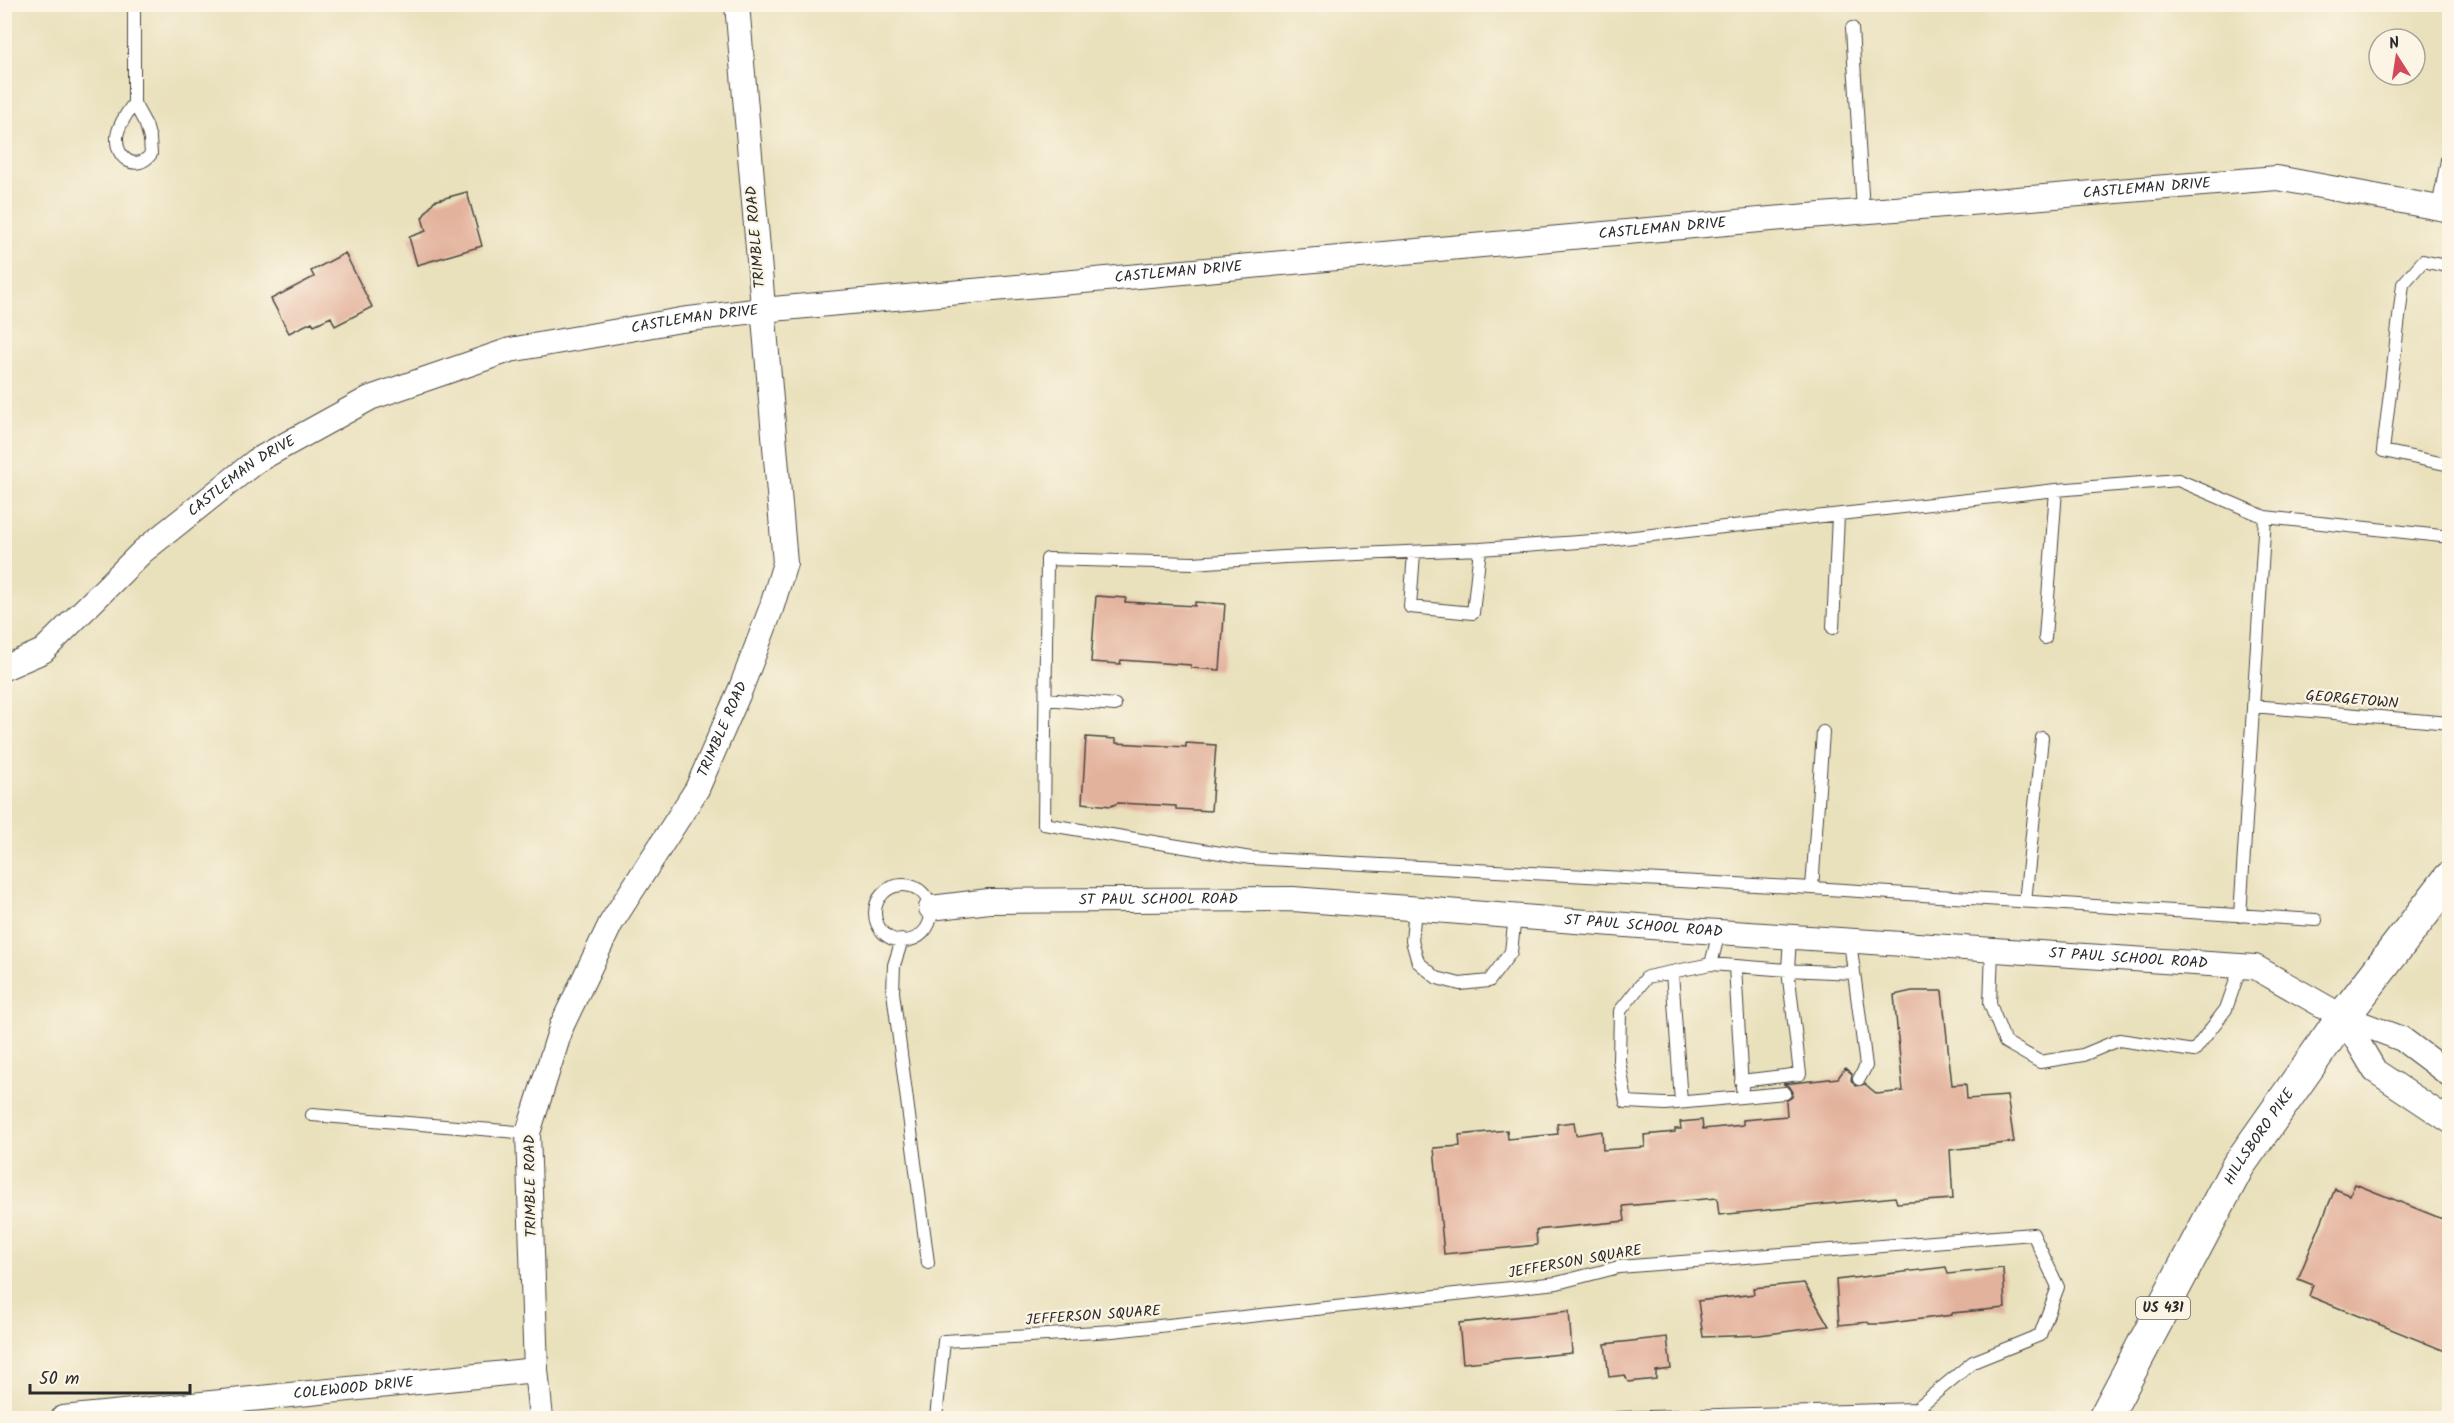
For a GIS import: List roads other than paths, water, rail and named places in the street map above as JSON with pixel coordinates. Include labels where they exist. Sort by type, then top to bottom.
[{"type":"main road","name":"HILLSBORO PIKE","points":[[2105,1419],[2238,1166],[2343,1017],[2450,878]]},
{"type":"street","name":"TRIMBLE ROAD","points":[[541,1419],[536,1370],[528,1133],[562,1025],[611,923],[696,789],[741,688],[771,609],[785,563],[737,4]]},
{"type":"street","name":"CASTLEMAN DRIVE","points":[[4,668],[43,651],[143,551],[256,461],[370,398],[510,350],[681,320],[762,310],[1863,211],[2277,178],[2444,209]]},
{"type":"street","name":"ST PAUL SCHOOL ROAD","points":[[931,908],[989,901],[1293,899],[1719,932],[2255,967],[2343,1017],[2402,1039],[2450,1075]]},
{"type":"street","points":[[2343,1017],[2375,1071],[2450,1121]]},
{"type":"street","name":"COLEWOOD DRIVE","points":[[63,1419],[536,1370]]},
{"type":"lane","points":[[134,4],[134,103]]},
{"type":"lane","points":[[1852,28],[1863,211]]},
{"type":"lane","points":[[2444,209],[2450,144]]},
{"type":"lane","points":[[2450,267],[2422,261],[2403,284],[2383,451],[2450,465]]},
{"type":"lane","points":[[2316,920],[1812,888],[1251,858],[1044,824],[1047,559],[1193,563],[1480,549],[1607,540],[2056,490],[2178,480],[2265,516],[2450,537]]},
{"type":"lane","points":[[2045,638],[2056,490]]},
{"type":"lane","points":[[1833,628],[1838,514]]},
{"type":"lane","points":[[2240,916],[2265,516]]},
{"type":"lane","points":[[1414,553],[1410,607],[1473,613],[1480,549]]},
{"type":"lane","points":[[1046,699],[1115,705]]},
{"type":"lane","name":"GEORGETOWN","points":[[2253,706],[2450,723]]},
{"type":"lane","points":[[1812,888],[1823,732]]},
{"type":"lane","points":[[2025,902],[2042,738]]},
{"type":"lane","points":[[910,885],[924,894],[931,908],[931,919],[922,933],[913,939],[902,940],[891,938],[879,927],[875,911],[880,896],[894,886],[910,885]]},
{"type":"lane","points":[[1414,908],[1412,940],[1418,962],[1437,978],[1460,984],[1488,981],[1511,952],[1515,916]]},
{"type":"lane","points":[[1711,964],[1719,932]]},
{"type":"lane","points":[[1742,1081],[1800,1074],[1788,970],[1790,937]]},
{"type":"lane","points":[[902,940],[894,965],[892,992],[928,1263]]},
{"type":"lane","points":[[1850,941],[1866,1066],[1858,1079]]},
{"type":"lane","points":[[1992,950],[1990,1004],[2006,1042],[2040,1062],[2083,1056],[2119,1040],[2194,1051],[2226,1009],[2241,966]]},
{"type":"lane","points":[[1785,1093],[1681,1102],[1626,1102],[1619,1060],[1620,1011],[1647,977],[1711,964],[1854,973]]},
{"type":"lane","points":[[1735,966],[1742,1096]]},
{"type":"lane","points":[[1672,972],[1681,1102]]},
{"type":"lane","points":[[312,1115],[528,1133]]},
{"type":"lane","name":"JEFFERSON SQUARE","points":[[936,1419],[944,1341],[1113,1331],[1557,1283],[1618,1267],[2033,1234],[2058,1287],[2040,1335],[1973,1362],[1916,1409]]},
{"type":"lane","points":[[1617,1419],[1871,1414],[1916,1409],[1934,1419]]}]
